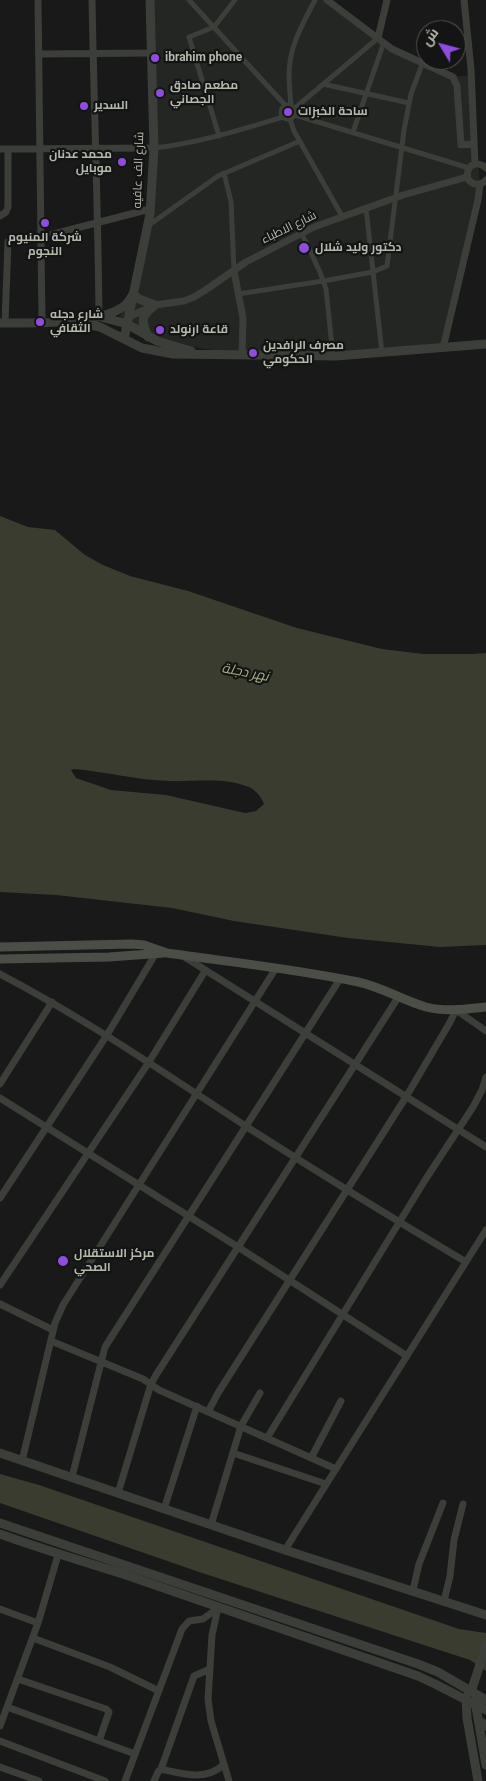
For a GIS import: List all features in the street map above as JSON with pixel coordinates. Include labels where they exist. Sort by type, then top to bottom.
[{"type":"main road","points":[[0,947],[144,945],[166,953],[276,968],[368,985],[425,1007],[446,1010],[486,1007]]},
{"type":"main road","points":[[0,959],[109,957],[166,953]]},
{"type":"street","points":[[38,0],[42,322]]},
{"type":"street","points":[[92,0],[99,316]]},
{"type":"street","name":"شارع الف عافيه","points":[[124,339],[150,209],[154,148],[150,0]]},
{"type":"street","points":[[189,0],[293,112],[402,147],[472,166],[481,164],[486,168]]},
{"type":"street","points":[[219,136],[189,37],[214,27],[235,0]]},
{"type":"street","points":[[315,0],[302,23],[292,53],[289,73],[294,131],[342,216]]},
{"type":"street","points":[[327,0],[392,48],[416,59]]},
{"type":"street","points":[[353,132],[381,40],[387,0]]},
{"type":"street","points":[[443,348],[484,181],[472,183],[467,176],[472,166],[474,144],[471,69],[464,0]]},
{"type":"street","points":[[0,216],[6,212],[8,207],[4,149],[154,148],[219,136],[283,117],[293,112],[323,84],[381,40]]},
{"type":"street","points":[[39,54],[152,53]]},
{"type":"street","points":[[238,294],[373,272],[387,266],[409,103],[420,70]]},
{"type":"street","points":[[438,70],[455,79],[461,145],[474,144]]},
{"type":"street","points":[[323,84],[409,103]]},
{"type":"street","points":[[283,117],[281,110],[285,105]]},
{"type":"street","points":[[148,225],[197,188],[224,173],[300,141]]},
{"type":"street","points":[[224,173],[230,202],[234,271],[243,318],[242,355]]},
{"type":"street","name":"شارع الاطباء","points":[[128,320],[155,305],[184,301],[194,296],[246,262],[302,232],[395,198],[467,176]]},
{"type":"street","points":[[366,208],[382,353]]},
{"type":"street","points":[[42,237],[150,209]]},
{"type":"street","points":[[302,232],[323,281],[333,356]]},
{"type":"street","points":[[8,242],[2,323],[71,321],[99,316],[118,310],[134,294],[139,299],[155,305],[143,316],[142,323],[148,338]]},
{"type":"street","points":[[99,316],[128,320],[148,338],[198,354]]},
{"type":"street","points":[[71,321],[100,328],[150,350],[173,354],[333,356],[486,344]]},
{"type":"street","points":[[0,1198],[107,1035],[156,954]]},
{"type":"street","points":[[180,955],[486,1147]]},
{"type":"street","points":[[22,1460],[53,1330],[62,1304],[276,968]]},
{"type":"street","points":[[0,1285],[89,1154],[205,971]]},
{"type":"street","points":[[0,974],[107,1035],[296,1158],[466,1262]]},
{"type":"street","points":[[72,1477],[105,1347],[340,979]]},
{"type":"street","points":[[118,1493],[151,1384],[399,996]]},
{"type":"street","points":[[0,1084],[52,1002]]},
{"type":"street","points":[[208,1412],[218,1393],[406,1098],[450,1024],[456,1010],[486,1031]]},
{"type":"street","points":[[267,1438],[399,1222],[479,1097],[486,1077]]},
{"type":"street","points":[[0,1098],[238,1247],[407,1356]]},
{"type":"street","points":[[284,1550],[486,1230]]},
{"type":"street","points":[[0,1304],[53,1330]]},
{"type":"street","points":[[51,1341],[151,1384],[159,1390],[336,1469]]},
{"type":"street","points":[[211,1525],[241,1426],[260,1393]]},
{"type":"street","points":[[310,1458],[341,1401]]},
{"type":"street","points":[[164,1509],[197,1406]]},
{"type":"street","points":[[0,1453],[284,1550],[486,1615]]},
{"type":"street","points":[[233,1453],[326,1484]]},
{"type":"street","points":[[412,1590],[419,1564],[443,1503]]},
{"type":"street","points":[[444,1601],[450,1576],[454,1540],[463,1504]]},
{"type":"street","points":[[0,1523],[418,1664],[438,1672],[486,1700]]},
{"type":"street","points":[[0,1534],[418,1676],[486,1710]]},
{"type":"street","points":[[0,1726],[33,1638],[58,1555]]},
{"type":"street","points":[[218,1608],[212,1635],[208,1699],[211,1721],[228,1781]]},
{"type":"street","points":[[125,1781],[182,1629],[188,1621],[202,1619],[218,1608]]},
{"type":"street","points":[[0,1609],[38,1623]]},
{"type":"street","points":[[33,1638],[110,1667],[159,1691]]},
{"type":"street","points":[[478,1781],[466,1700],[471,1691],[486,1646]]},
{"type":"street","points":[[154,1781],[161,1769],[194,1676],[210,1669]]},
{"type":"street","points":[[18,1679],[109,1712],[99,1740]]},
{"type":"street","points":[[471,1691],[484,1724],[486,1765]]},
{"type":"street","points":[[7,1707],[136,1754]]},
{"type":"street","points":[[0,1741],[105,1781]]},
{"type":"street","points":[[161,1769],[200,1779],[214,1775],[223,1765]]},
{"type":"street","points":[[0,1766],[39,1781]]},
{"type":"shaded area","points":[[150,0],[327,0],[393,49],[416,60],[416,70],[438,70],[453,77],[471,75],[480,184],[443,348],[333,356],[236,353],[163,343],[117,320],[130,300],[148,225],[154,148]]},
{"type":"water","name":"نهر دجلة","points":[[0,516],[28,527],[55,530],[85,555],[130,576],[188,591],[297,628],[382,649],[423,654],[486,653],[486,945],[440,947],[348,938],[234,921],[172,908],[56,895],[0,892]],"holes":[[[71,770],[86,770],[133,778],[237,783],[254,790],[264,804],[256,811],[245,813],[166,795],[111,790],[76,778]]]},
{"type":"water","points":[[0,1474],[39,1485],[459,1629],[486,1633],[486,1671],[470,1660],[199,1572],[0,1503]]},
{"type":"place","name":"ibrahim phone","points":[[155,58]]},
{"type":"place","name":"مطعم صادق الجصاني","points":[[160,93]]},
{"type":"place","name":"السدير","points":[[84,106]]},
{"type":"place","name":"ساحة الخبزات","points":[[288,112]]},
{"type":"place","name":"محمد عدنان موبايل","points":[[122,162]]},
{"type":"place","name":"شركة المنيوم النجوم","points":[[45,223]]},
{"type":"place","name":"دكتور وليد شلال","points":[[304,248]]},
{"type":"place","name":"شارع دجله الثقافي","points":[[40,322]]},
{"type":"place","name":"قاعة ارنولد","points":[[160,330]]},
{"type":"place","name":"مصرف الرافدين الحكومي","points":[[253,353]]},
{"type":"place","name":"مركز الاستقلال الصحي","points":[[63,1261]]}]
